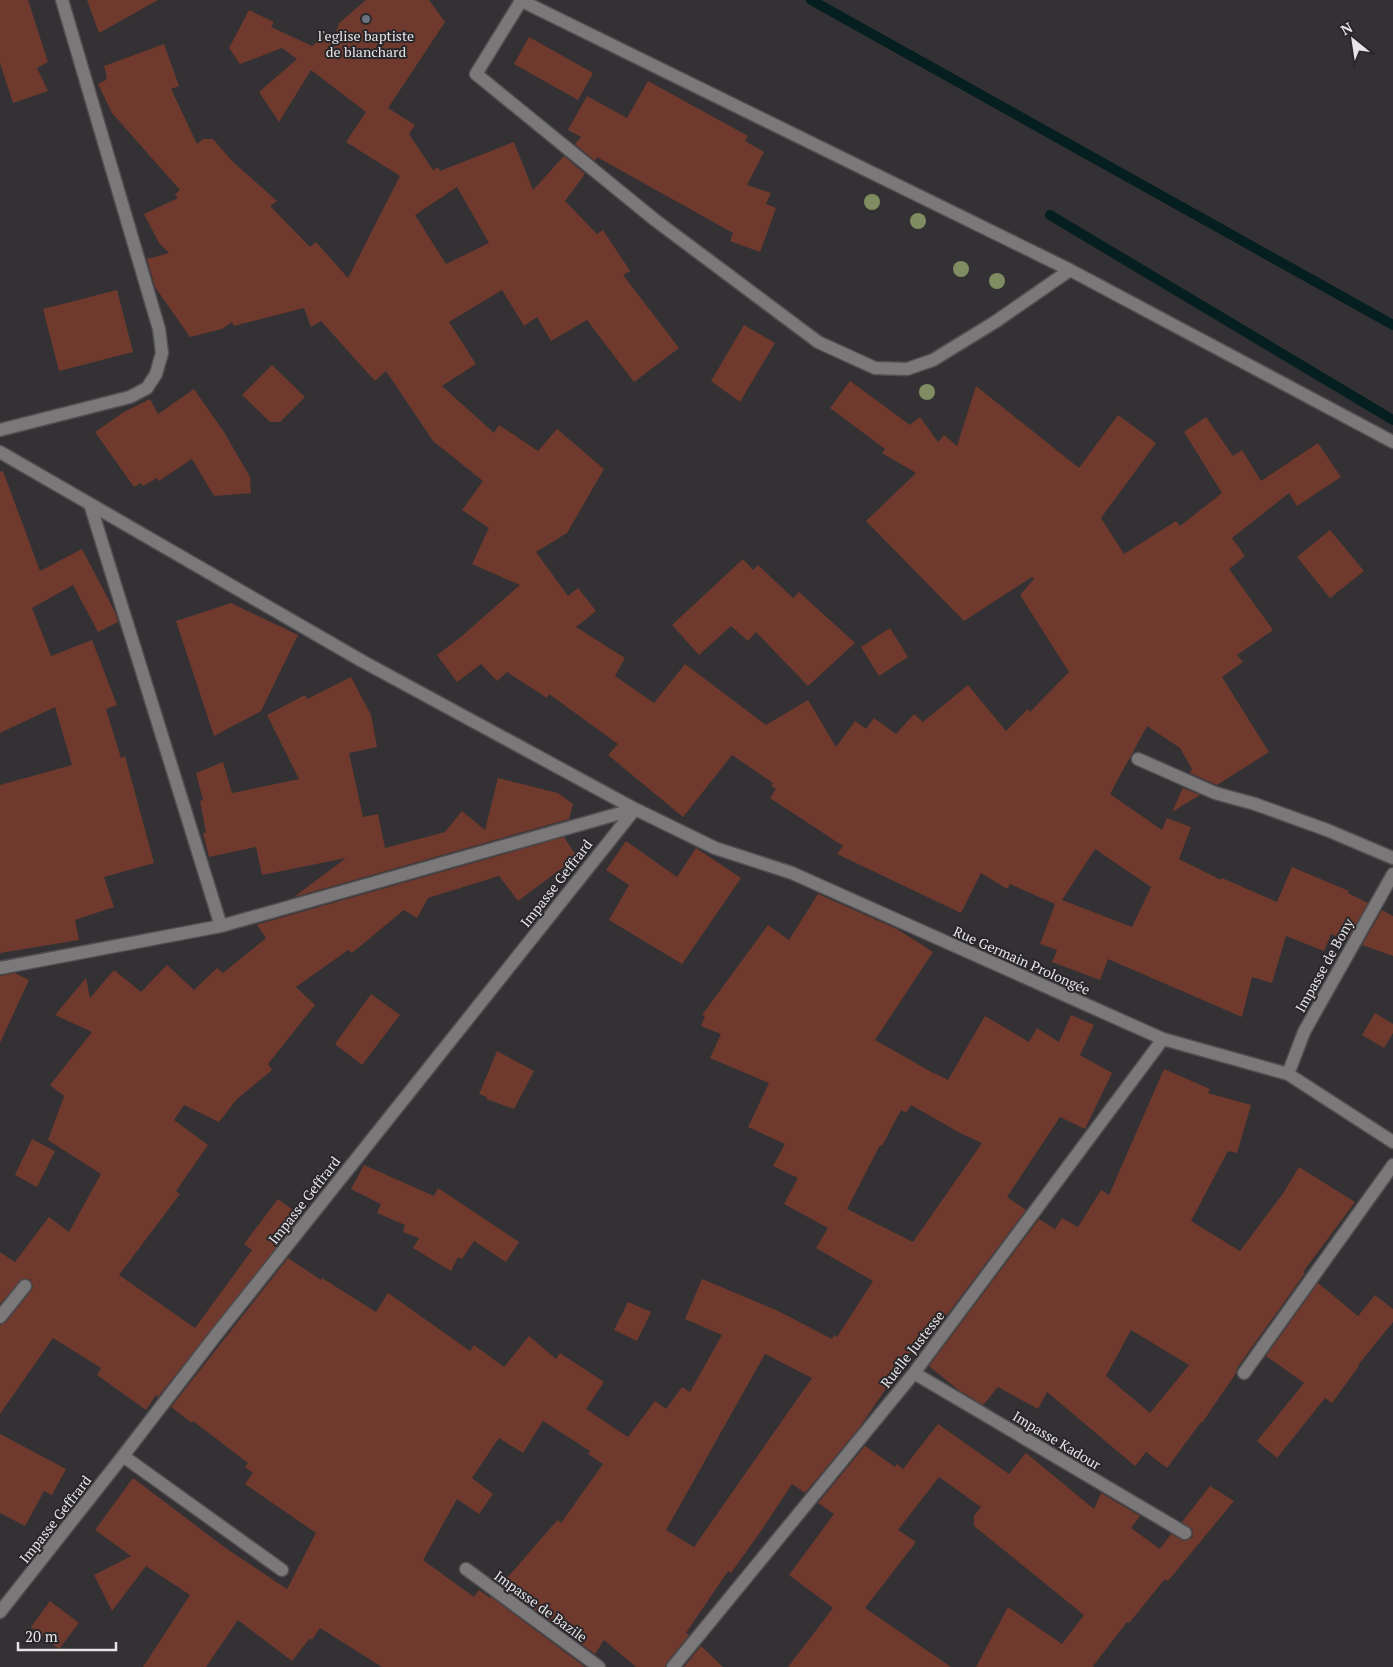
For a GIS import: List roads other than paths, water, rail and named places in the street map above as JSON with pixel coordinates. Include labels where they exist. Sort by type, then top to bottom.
[{"type":"street","points":[[0,430],[130,398],[147,388],[156,374],[162,353],[159,330],[62,0]]},
{"type":"street","points":[[1070,270],[995,322],[933,360],[907,369],[875,368],[818,342],[655,220],[476,74],[520,0],[1070,270],[1393,442]]},
{"type":"street","name":"Rue Germain Prolongée","points":[[0,452],[362,661],[635,808],[715,848],[792,873],[1163,1039],[1288,1074],[1393,1142]]},
{"type":"street","points":[[90,504],[221,926]]},
{"type":"street","points":[[1138,760],[1215,793],[1255,804],[1327,830],[1393,858]]},
{"type":"street","points":[[0,968],[221,926],[635,808]]},
{"type":"street","name":"Impasse Geffrard","points":[[0,1612],[216,1335],[635,808]]},
{"type":"street","name":"Impasse de Bony","points":[[1288,1074],[1304,1032],[1393,874]]},
{"type":"street","name":"Ruelle Justesse","points":[[673,1667],[914,1373],[1163,1039]]},
{"type":"street","points":[[1244,1373],[1393,1165]]},
{"type":"street","points":[[0,1317],[25,1286]]},
{"type":"street","name":"Impasse Kadour","points":[[914,1373],[1185,1533]]},
{"type":"street","points":[[123,1456],[282,1570]]},
{"type":"street","name":"Impasse de Bazile","points":[[466,1569],[598,1667]]},
{"type":"waterway","points":[[811,0],[1393,325]]},
{"type":"waterway","points":[[1050,215],[1393,420]]},
{"type":"place","name":"l'eglise baptiste de blanchard","points":[[366,19]]}]
